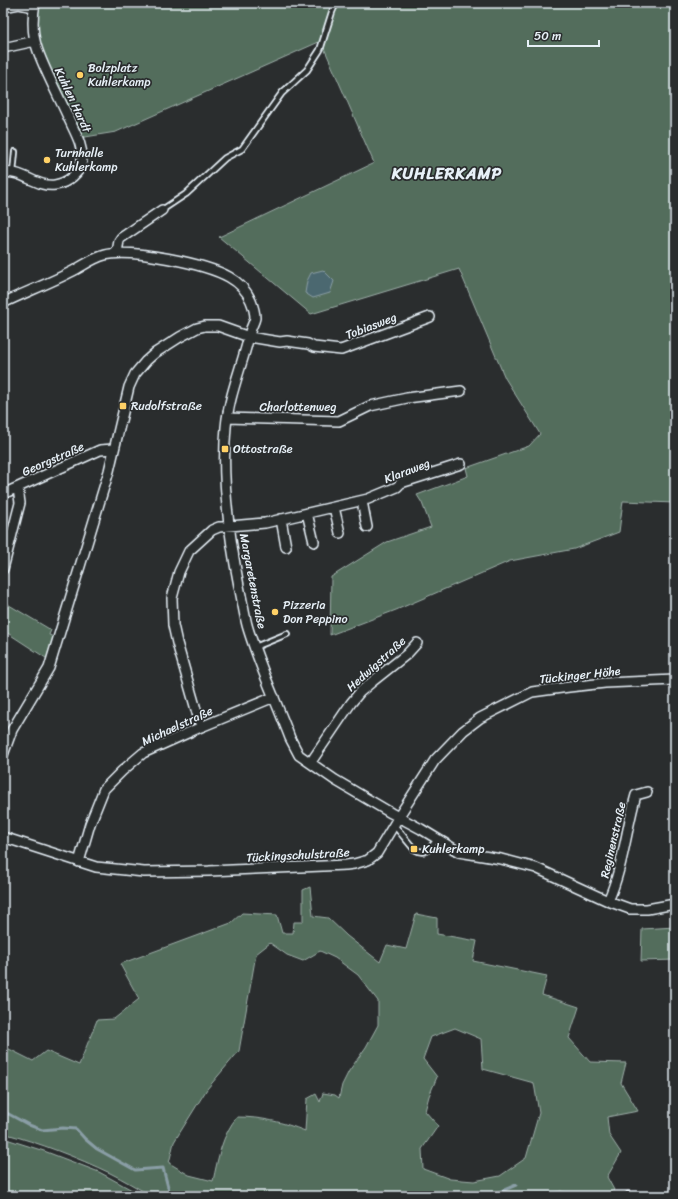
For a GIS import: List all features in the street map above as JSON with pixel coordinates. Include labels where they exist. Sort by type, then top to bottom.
[{"type":"street","name":"Kuhlen Hardt","points":[[3,7],[19,4],[34,5],[33,33],[37,50],[79,138],[82,160],[76,173],[67,181],[54,186],[38,183],[13,173]]},
{"type":"street","points":[[3,48],[35,41]]},
{"type":"street","points":[[3,173],[13,173]]},
{"type":"street","points":[[117,252],[121,238],[162,210]]},
{"type":"street","points":[[3,303],[73,271],[97,257],[117,252],[193,264],[229,277],[242,288],[250,298],[255,317],[249,337],[237,334],[227,328],[206,326],[189,332],[156,353],[140,367],[129,387],[113,449],[109,471],[49,668],[12,730],[3,755]]},
{"type":"street","name":"Tobiasweg","points":[[249,337],[280,342],[287,341],[308,344],[314,347],[341,350],[430,317]]},
{"type":"street","name":"Margaretenstraße","points":[[249,337],[232,390],[225,436],[225,480],[230,526],[234,559],[247,625],[290,738],[299,754],[396,821]]},
{"type":"street","name":"Charlottenweg","points":[[227,418],[339,421],[370,406],[407,398],[461,391]]},
{"type":"street","name":"Georgstraße","points":[[3,494],[100,450],[113,449]]},
{"type":"street","name":"Klaraweg","points":[[230,526],[265,523],[362,501],[397,487],[401,483],[461,464]]},
{"type":"street","points":[[3,569],[20,503],[18,488]]},
{"type":"street","points":[[362,501],[367,527]]},
{"type":"street","points":[[334,507],[340,533]]},
{"type":"street","points":[[307,513],[314,542]]},
{"type":"street","points":[[281,519],[286,547]]},
{"type":"street","points":[[201,726],[177,643],[173,625],[172,598],[179,572],[189,551],[212,530],[219,527],[230,526]]},
{"type":"street","name":"Hedwigstraße","points":[[311,762],[360,692],[407,654],[417,643]]},
{"type":"street","name":"Tückinger Höhe","points":[[396,821],[435,760],[462,731],[494,710],[532,692],[605,683],[675,680]]},
{"type":"street","name":"Michaelstraße","points":[[79,862],[90,824],[104,789],[122,770],[143,753],[201,726],[274,697]]},
{"type":"street","name":"Reginenstraße","points":[[608,901],[620,868],[636,795],[647,792]]},
{"type":"street","points":[[396,821],[437,839],[459,852],[501,859],[536,868],[608,901],[630,909],[639,910],[675,904]]},
{"type":"street","name":"Tückingschulstraße","points":[[3,837],[96,867],[144,872],[209,871],[354,864],[368,860],[377,853],[396,821]]},
{"type":"lane","points":[[162,210],[186,194],[224,158],[242,149],[282,93],[306,70],[320,50],[336,3]]},
{"type":"lane","points":[[13,173],[15,152]]},
{"type":"lane","points":[[255,647],[286,634]]},
{"type":"lane","points":[[396,821],[414,849],[418,852],[428,850],[437,839]]},
{"type":"green space","points":[[35,3],[675,3],[675,503],[623,501],[619,532],[574,549],[510,561],[396,610],[330,635],[331,577],[387,542],[431,527],[422,503],[417,495],[468,476],[466,468],[529,446],[540,434],[505,378],[459,269],[311,314],[219,237],[374,163],[321,41],[116,132],[79,138],[37,50]]},
{"type":"green space","points":[[4,602],[51,630],[49,635],[56,638],[49,660],[3,630]]},
{"type":"green space","points":[[310,887],[313,916],[328,918],[347,936],[380,962],[387,945],[406,949],[416,914],[437,918],[437,934],[477,941],[473,961],[547,976],[542,995],[579,1007],[569,1038],[590,1062],[626,1063],[621,1083],[638,1111],[607,1117],[609,1135],[621,1153],[607,1177],[614,1190],[608,1196],[575,1196],[561,1191],[541,1196],[151,1196],[131,1184],[84,1161],[3,1133],[3,1046],[33,1061],[46,1051],[79,1065],[97,1020],[114,1019],[139,999],[120,964],[231,923],[242,913],[277,915],[282,933],[293,933],[294,922],[303,922],[303,890]],"holes":[[[270,943],[287,955],[303,961],[320,951],[335,958],[358,975],[378,1001],[378,1025],[366,1047],[349,1071],[342,1085],[339,1098],[335,1095],[323,1093],[320,1102],[316,1094],[307,1099],[305,1131],[272,1121],[237,1117],[224,1139],[213,1181],[189,1175],[169,1163],[174,1142],[207,1089],[239,1051],[256,954]],[[455,1028],[481,1039],[483,1069],[534,1083],[539,1113],[526,1158],[500,1176],[474,1181],[450,1179],[423,1169],[422,1149],[438,1126],[425,1111],[429,1096],[437,1077],[423,1059],[431,1037]]]},
{"type":"green space","points":[[675,927],[675,960],[641,961],[642,929]]},
{"type":"green space","points":[[3,1138],[44,1151],[99,1172],[143,1196],[3,1196]]},
{"type":"water","points":[[323,270],[334,281],[330,293],[313,298],[305,293],[307,281],[311,273]]},
{"type":"waterway","points":[[3,1111],[42,1130],[63,1128],[76,1129],[97,1149],[135,1170],[163,1168],[169,1191],[178,1196]]},
{"type":"waterway","points":[[490,1196],[516,1185]]},
{"type":"place","name":"Bolzplatz Kuhlerkamp","points":[[80,75]]},
{"type":"place","name":"Turnhalle Kuhlerkamp","points":[[47,160]]},
{"type":"place","name":"Rudolfstraße","points":[[123,406]]},
{"type":"place","name":"Ottostraße","points":[[225,449]]},
{"type":"place","name":"Pizzeria Don Peppino","points":[[275,612]]},
{"type":"place","name":"Kuhlerkamp","points":[[414,849]]},
{"type":"district","name":"KUHLERKAMP","points":[[447,173]]}]
